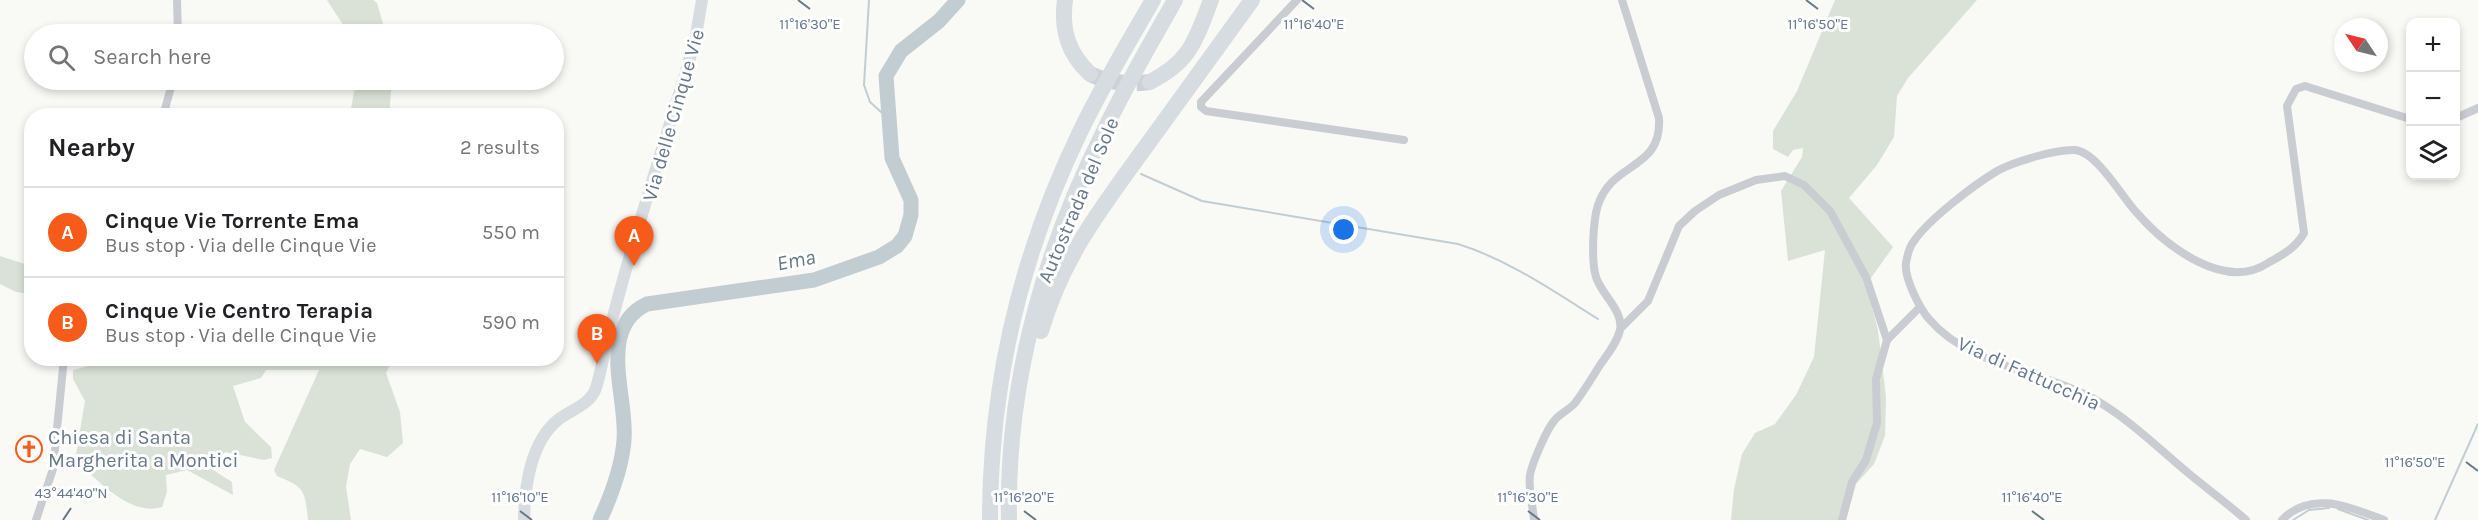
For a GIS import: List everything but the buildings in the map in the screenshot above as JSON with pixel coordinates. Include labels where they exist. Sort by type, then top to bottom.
[{"type":"highway","points":[[1065,0],[1062,19],[1066,38],[1072,53],[1090,74]]},
{"type":"highway","points":[[1106,80],[1116,53],[1144,0]]},
{"type":"highway","name":"Autostrada del Sole","points":[[990,520],[994,418],[1011,324],[1032,252],[1059,180],[1106,80],[1153,0]]},
{"type":"highway","name":"Autostrada del Sole","points":[[1009,520],[1015,408],[1040,290],[1073,200],[1105,129],[1175,0]]},
{"type":"highway","points":[[1150,82],[1176,67],[1189,51],[1211,0]]},
{"type":"highway","points":[[1011,458],[1040,335],[1054,288],[1069,257],[1099,211],[1252,0]]},
{"type":"street","points":[[177,0],[178,24]]},
{"type":"street","name":"Via delle Cinque Vie","points":[[524,520],[525,492],[534,457],[545,436],[560,418],[590,399],[596,387],[613,316],[695,41],[702,0]]},
{"type":"street","points":[[1297,0],[1201,102],[1201,107],[1206,111],[1404,140]]},
{"type":"street","points":[[1621,328],[1619,318],[1596,278],[1593,250],[1597,206],[1608,183],[1646,159],[1660,133],[1659,118],[1622,0]]},
{"type":"street","name":"Via di Fattucchia","points":[[2246,520],[2133,423],[2057,382],[1958,346],[1939,331],[1919,308],[1906,265],[1913,242],[1956,202],[1999,170],[2043,155],[2075,150],[2086,154],[2101,168],[2138,214],[2173,246],[2207,265],[2232,272],[2260,269],[2292,248],[2304,233],[2287,106],[2296,89],[2305,86],[2406,118]]},
{"type":"street","points":[[165,108],[170,90]]},
{"type":"street","points":[[2460,116],[2478,108]]},
{"type":"street","points":[[1534,520],[1530,475],[1554,421],[1573,406],[1621,328],[1648,300],[1679,226],[1695,210],[1719,195],[1756,180],[1785,176],[1804,185],[1830,211],[1866,277],[1887,340]]},
{"type":"street","points":[[1842,520],[1852,482],[1866,460],[1877,423],[1876,378],[1887,340],[1919,308]]},
{"type":"street","points":[[36,520],[56,456],[63,366]]},
{"type":"street","points":[[2282,520],[2304,506],[2332,502],[2384,520]]},
{"type":"shaded area","points":[[327,0],[373,0],[377,3],[383,24],[343,24]]},
{"type":"shaded area","points":[[1835,0],[1977,0],[1908,78],[1897,96],[1894,137],[1877,165],[1849,198],[1893,247],[1866,285],[1878,330],[1886,397],[1885,436],[1874,464],[1856,484],[1846,520],[1731,520],[1734,489],[1742,454],[1755,433],[1775,424],[1796,395],[1814,357],[1825,250],[1788,261],[1781,191],[1802,157],[1803,148],[1793,150],[1788,157],[1773,149],[1773,131],[1797,91]]},
{"type":"shaded area","points":[[354,90],[391,90],[390,108],[351,108]]},
{"type":"shaded area","points":[[0,256],[24,264],[24,293],[16,292],[0,284]]},
{"type":"shaded area","points":[[89,366],[390,366],[386,373],[400,412],[403,443],[387,457],[360,449],[350,464],[346,487],[351,520],[308,520],[302,491],[293,483],[277,476],[274,470],[319,370],[266,370],[261,378],[233,386],[245,422],[271,447],[272,458],[264,460],[225,452],[210,468],[232,482],[233,495],[187,470],[166,475],[167,492],[162,507],[150,509],[138,507],[115,495],[75,460],[85,401],[73,379],[73,370]]},
{"type":"waterway","points":[[869,0],[864,85],[870,102],[891,121]]},
{"type":"waterway","name":"Ema","points":[[600,520],[615,481],[623,450],[624,423],[618,365],[618,347],[622,329],[632,315],[647,304],[814,280],[879,257],[897,246],[905,236],[911,215],[911,200],[892,158],[886,76],[901,51],[939,21],[958,0]]},
{"type":"waterway","points":[[1141,174],[1202,201],[1458,244],[1513,267],[1598,319]]},
{"type":"waterway","points":[[2435,520],[2478,424]]},
{"type":"waterway","points":[[2293,520],[2309,510],[2329,508]]},
{"type":"waterway","points":[[2338,509],[2368,520]]},
{"type":"tunnel","points":[[1090,74],[1119,83],[1150,82]]},
{"type":"place","name":"Cinque Vie Torrente Ema","points":[[634,266]]},
{"type":"place","name":"Cinque Vie Centro Terapia","points":[[597,364]]},
{"type":"place","name":"Chiesa di Santa Margherita a Montici","points":[[29,449]]}]
